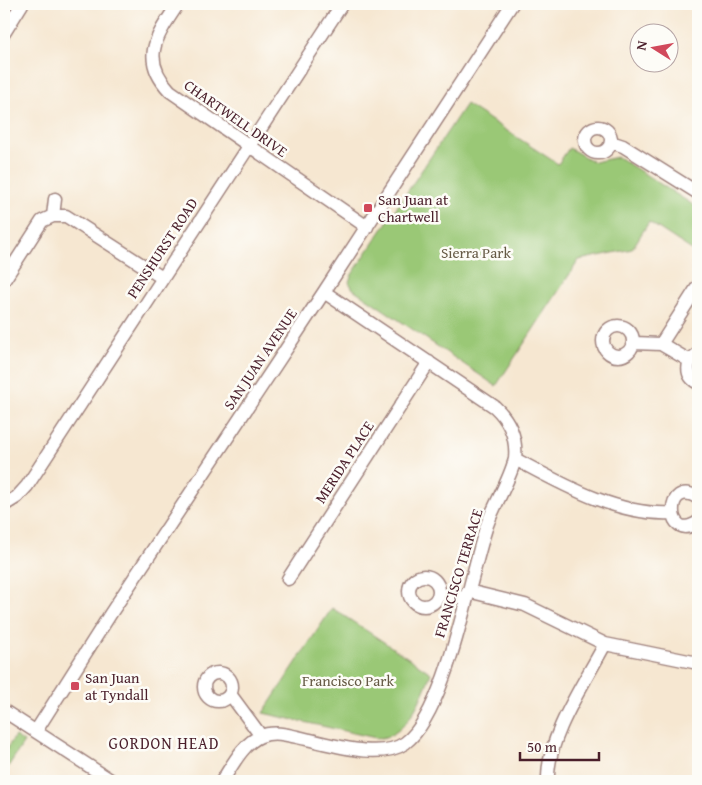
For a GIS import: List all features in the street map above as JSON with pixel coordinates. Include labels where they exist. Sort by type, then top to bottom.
[{"type":"street","points":[[4,33],[22,4]]},
{"type":"street","name":"CHARTWELL DRIVE","points":[[178,4],[157,37],[152,54],[154,66],[160,80],[170,92],[367,227]]},
{"type":"street","name":"PENSHURST ROAD","points":[[4,505],[17,497],[27,486],[161,277],[342,4]]},
{"type":"street","name":"SAN JUAN AVENUE","points":[[36,731],[111,613],[367,227],[512,4]]},
{"type":"street","points":[[611,142],[623,146],[698,193]]},
{"type":"street","points":[[53,216],[55,199]]},
{"type":"street","points":[[4,280],[42,221],[53,216],[66,216],[161,277]]},
{"type":"street","points":[[661,344],[698,286]]},
{"type":"street","name":"FRANCISCO TERRACE","points":[[261,736],[282,733],[357,749],[384,752],[405,743],[419,727],[443,684],[488,524],[512,471],[515,459],[514,438],[504,415],[324,292]]},
{"type":"street","points":[[634,343],[661,344],[694,357],[690,376],[698,383]]},
{"type":"street","name":"MERIDA PLACE","points":[[288,579],[429,362]]},
{"type":"street","points":[[515,459],[598,499],[650,512],[672,513]]},
{"type":"street","points":[[698,498],[692,495],[681,495],[674,502],[672,513],[681,525],[692,526],[698,522]]},
{"type":"street","points":[[439,594],[467,594],[525,605],[605,644],[698,662]]},
{"type":"street","points":[[548,781],[547,765],[552,744],[605,644]]},
{"type":"street","points":[[222,781],[244,748],[261,736],[230,694]]},
{"type":"street","points":[[4,711],[112,781]]},
{"type":"green space","name":"Sierra Park","points":[[466,104],[558,164],[569,148],[594,162],[618,157],[698,208],[698,254],[649,222],[632,249],[579,260],[496,386],[353,289],[349,282],[351,276]]},
{"type":"green space","name":"Francisco Park","points":[[332,608],[431,673],[418,705],[404,725],[387,737],[376,738],[263,713]]},
{"type":"green space","points":[[15,736],[24,742],[4,773],[4,753]]},
{"type":"place","name":"San Juan at Chartwell","points":[[368,208]]},
{"type":"place","name":"San Juan at Tyndall","points":[[75,686]]},
{"type":"district","name":"GORDON HEAD","points":[[164,743]]}]
